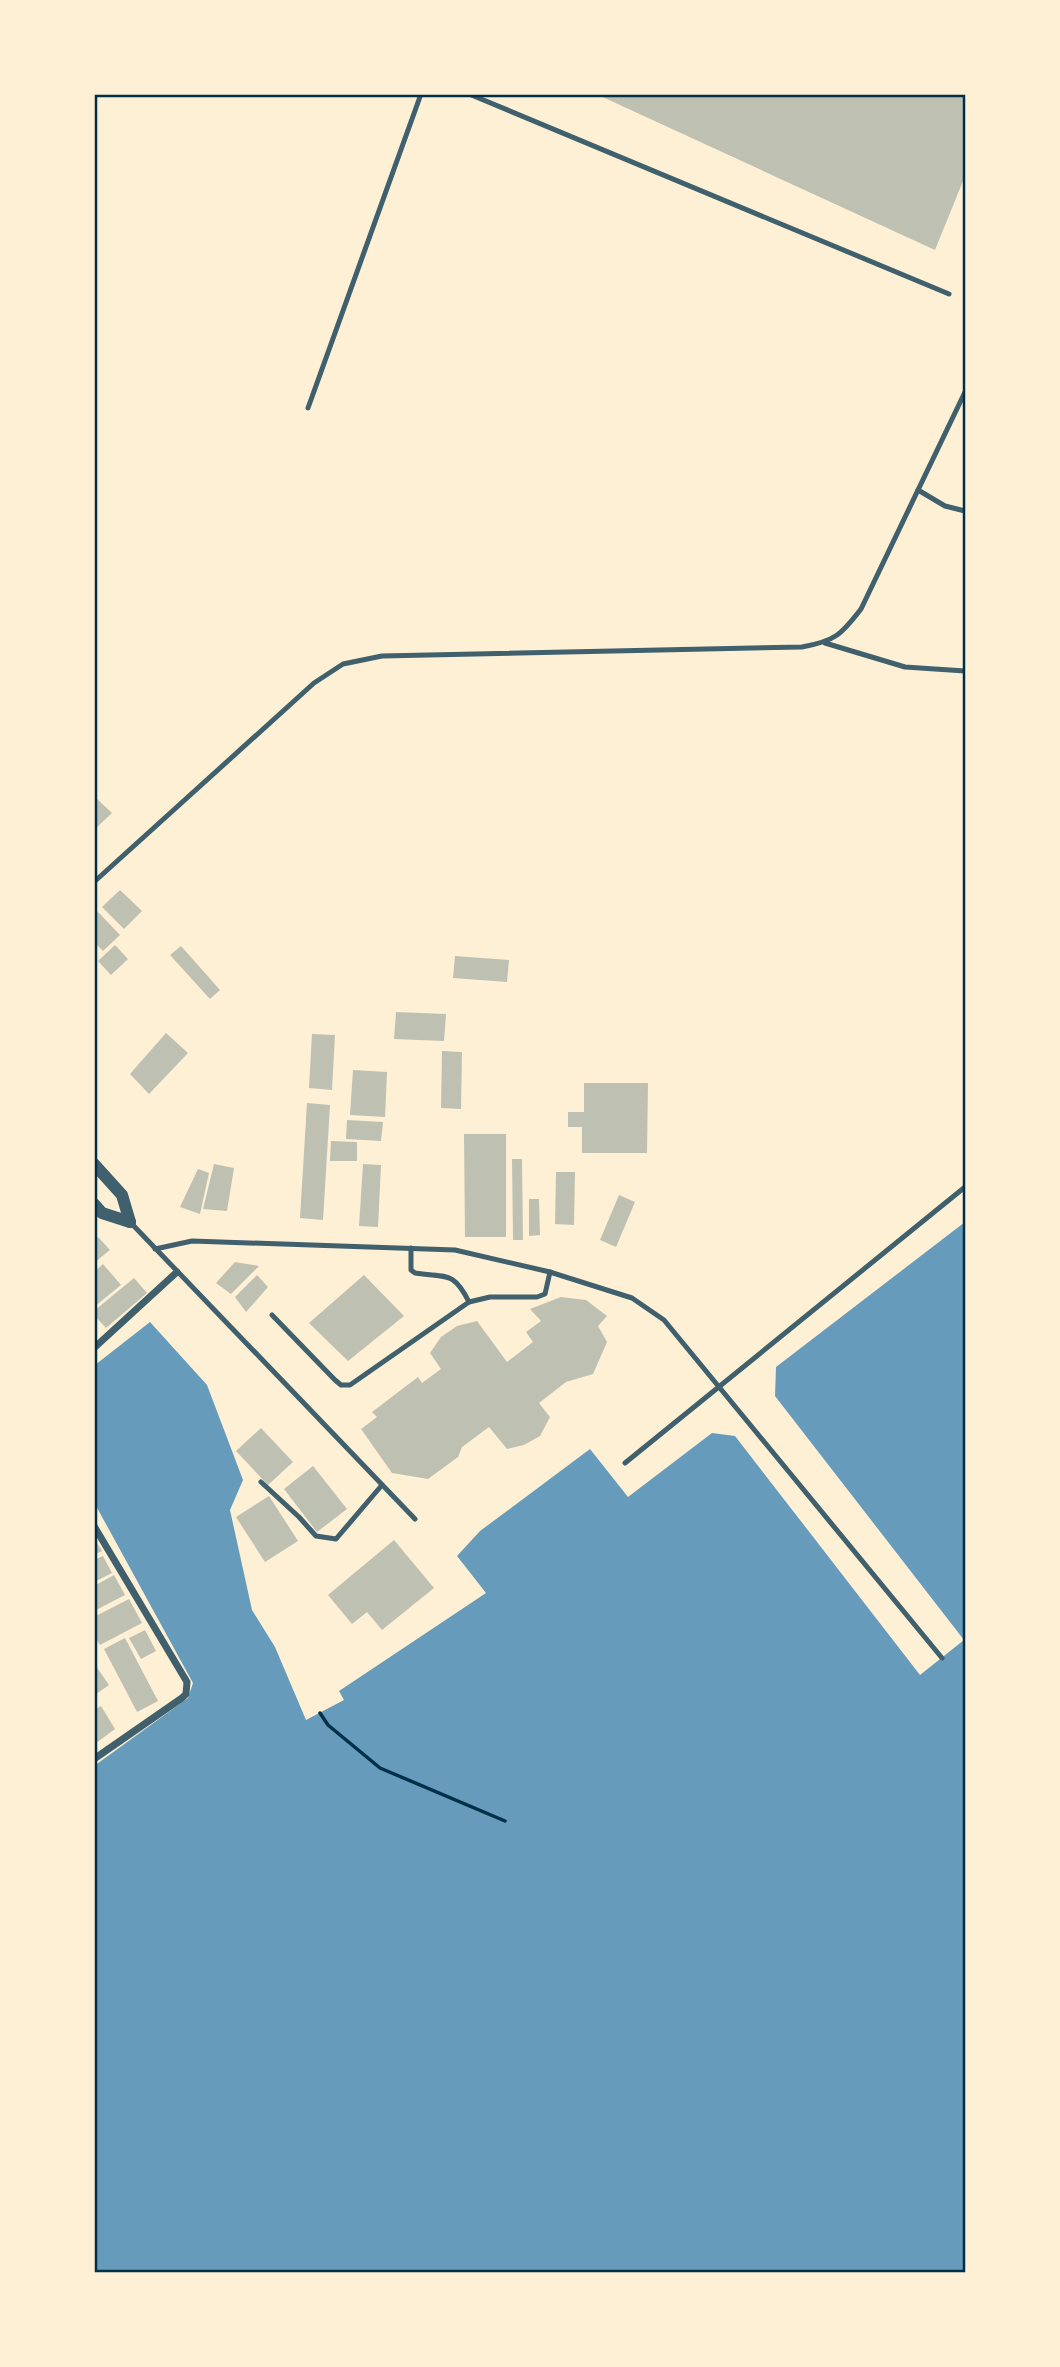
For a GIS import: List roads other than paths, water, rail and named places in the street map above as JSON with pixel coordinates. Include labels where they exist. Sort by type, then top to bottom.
[{"type":"street","points":[[94,1164],[122,1195],[130,1222]]},
{"type":"street","points":[[98,1209],[122,1195]]},
{"type":"street","points":[[98,1209],[130,1222]]},
{"type":"street","points":[[94,1348],[177,1272]]},
{"type":"street","points":[[94,1526],[187,1682],[182,1698],[95,1757]]},
{"type":"lane","points":[[308,408],[421,94]]},
{"type":"lane","points":[[469,94],[949,294]]},
{"type":"lane","points":[[94,882],[314,682],[343,664],[382,656],[802,647],[825,643],[844,631],[861,609],[965,392]]},
{"type":"lane","points":[[918,491],[945,506],[965,511]]},
{"type":"lane","points":[[825,643],[905,667],[965,671]]},
{"type":"lane","points":[[625,1463],[965,1187]]},
{"type":"lane","points":[[130,1222],[415,1519]]},
{"type":"lane","points":[[155,1249],[192,1241],[455,1250],[550,1272],[632,1298],[664,1320],[942,1658]]},
{"type":"lane","points":[[411,1248],[411,1270],[415,1273],[451,1278],[460,1285],[469,1302]]},
{"type":"lane","points":[[272,1315],[335,1380],[341,1384],[350,1384],[469,1302],[490,1297],[537,1297],[545,1294],[550,1272]]},
{"type":"lane","points":[[261,1482],[317,1536],[326,1539],[336,1539],[382,1485]]},
{"type":"water","points":[[965,1222],[965,2272],[95,2272],[94,1766],[188,1698],[193,1683],[95,1504],[95,1365],[150,1322],[207,1385],[243,1480],[230,1510],[252,1610],[275,1647],[306,1720],[344,1700],[339,1691],[486,1593],[457,1556],[480,1531],[590,1449],[628,1497],[712,1433],[735,1436],[920,1675],[964,1640],[775,1396],[776,1367]]}]
